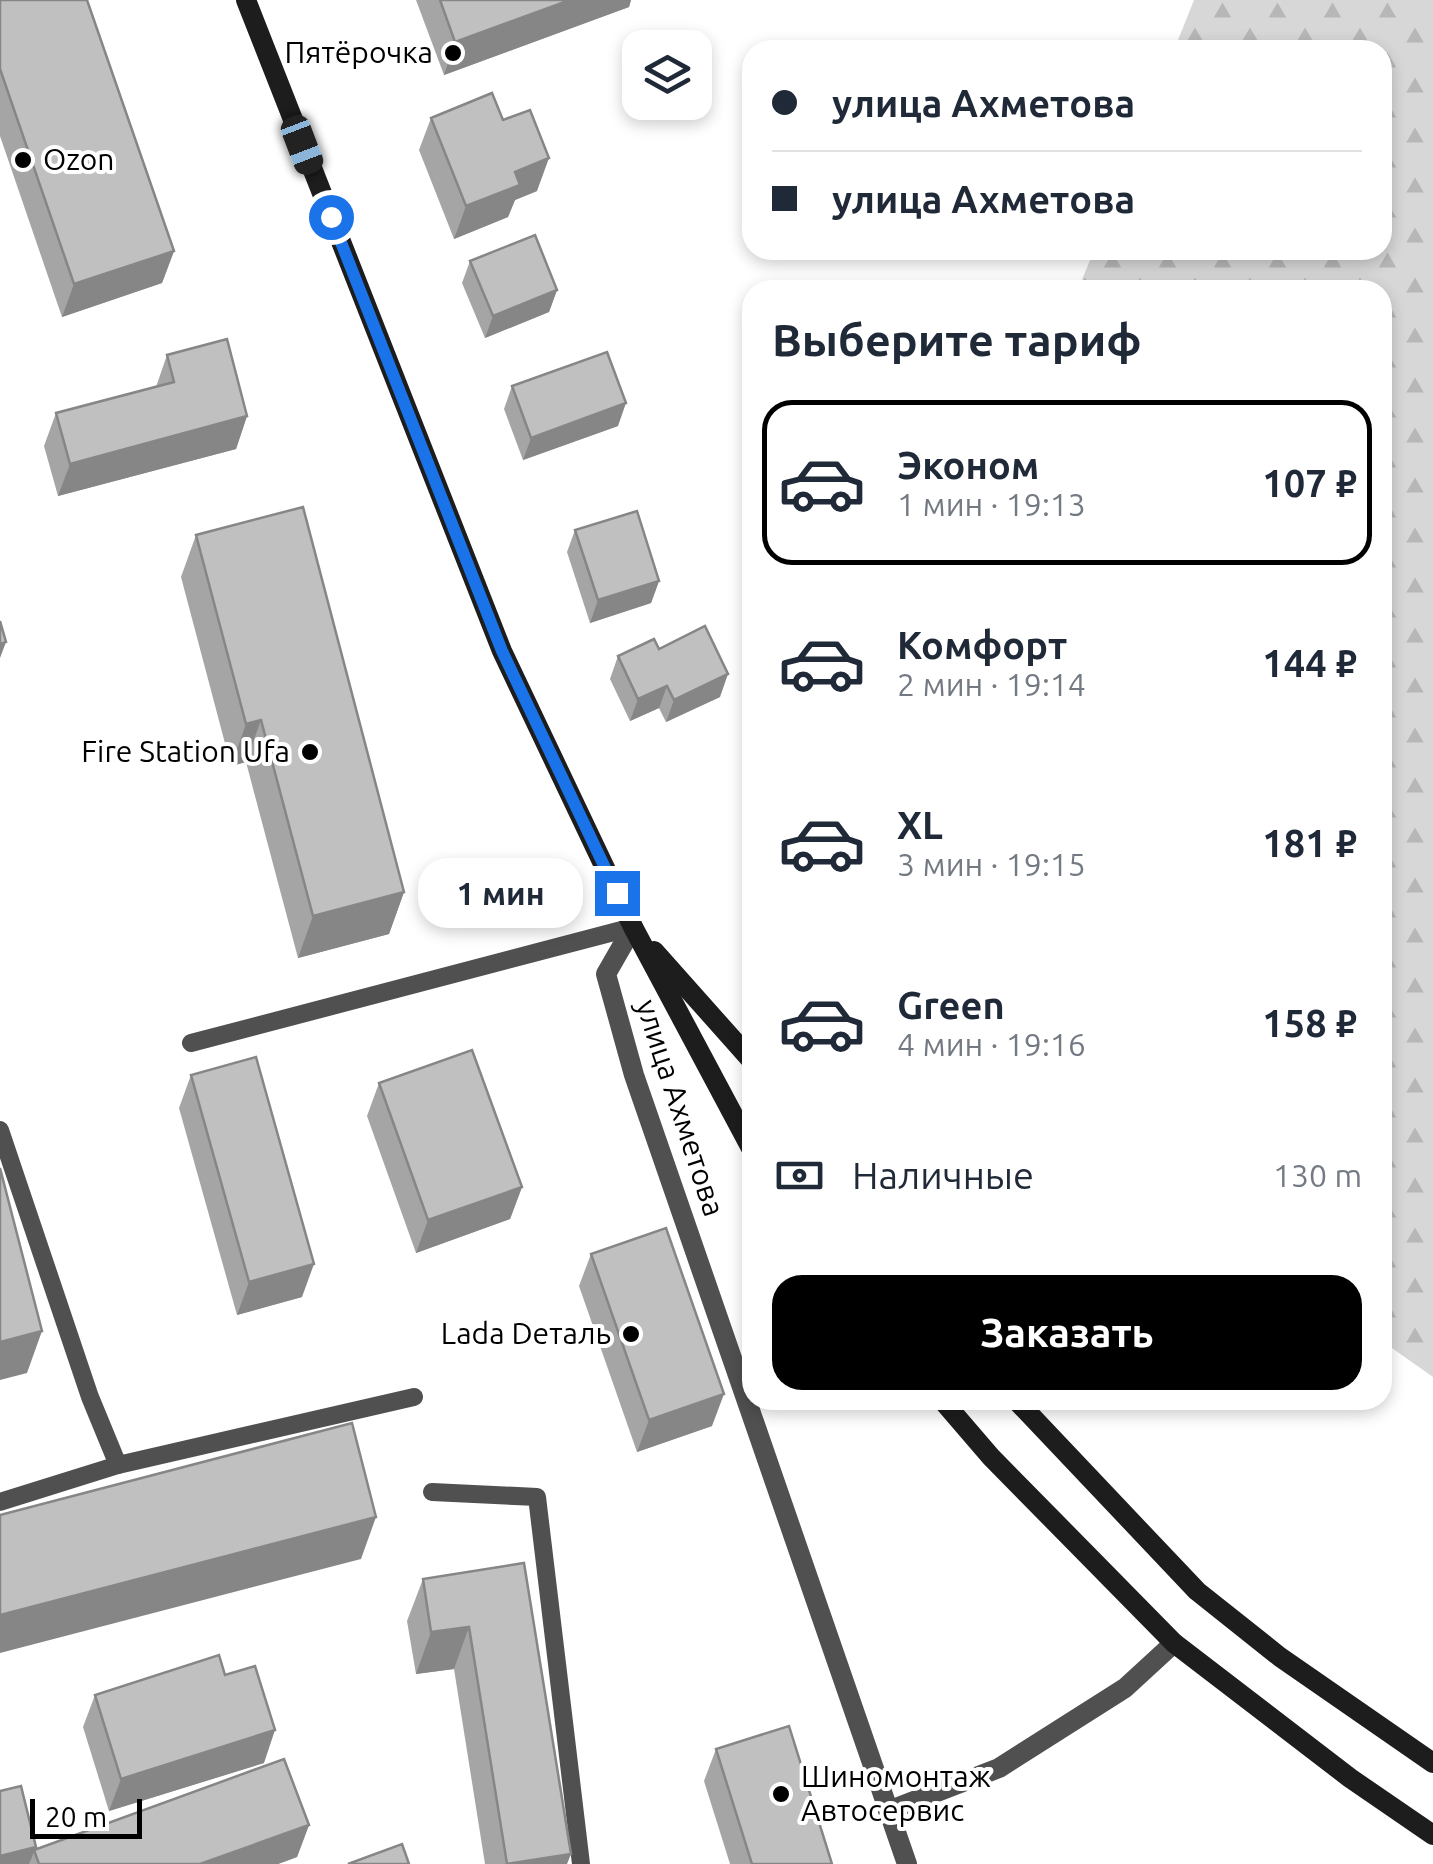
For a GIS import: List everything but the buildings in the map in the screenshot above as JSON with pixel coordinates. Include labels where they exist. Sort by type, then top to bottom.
[{"type":"main road","points":[[246,0],[502,651],[633,927],[742,1136]]},
{"type":"main road","points":[[633,927],[742,1051]]},
{"type":"main road","points":[[950,1410],[990,1457],[1174,1643],[1350,1778],[1433,1835]]},
{"type":"main road","points":[[1025,1410],[1197,1591],[1280,1657],[1433,1763]]},
{"type":"street","name":"улица Ахметова","points":[[633,927],[606,974],[634,1075],[742,1388]]},
{"type":"street","name":"улица Ахметова","points":[[750,1410],[907,1864]]},
{"type":"street","points":[[888,1811],[999,1768],[1125,1688],[1174,1643]]},
{"type":"lane","points":[[191,1043],[633,927]]},
{"type":"lane","points":[[0,1130],[90,1397],[118,1466]]},
{"type":"lane","points":[[0,1502],[118,1466],[414,1397]]},
{"type":"lane","points":[[432,1492],[537,1497],[580,1864]]},
{"type":"green space","points":[[1194,0],[1433,0],[1433,1377],[1392,1348],[1392,280],[1082,280],[1090,260],[1392,260],[1392,40],[1178,40]]},
{"type":"place","name":"Пятёрочка","points":[[453,53]]},
{"type":"place","name":"Ozon","points":[[23,160]]},
{"type":"place","name":"Fire Station Ufa","points":[[310,752]]},
{"type":"place","name":"Lada Dеталь","points":[[631,1334]]},
{"type":"place","name":"Шиномонтаж Автосервис","points":[[781,1794]]},
{"type":"route","points":[[331,217],[502,651],[617,893]]}]
